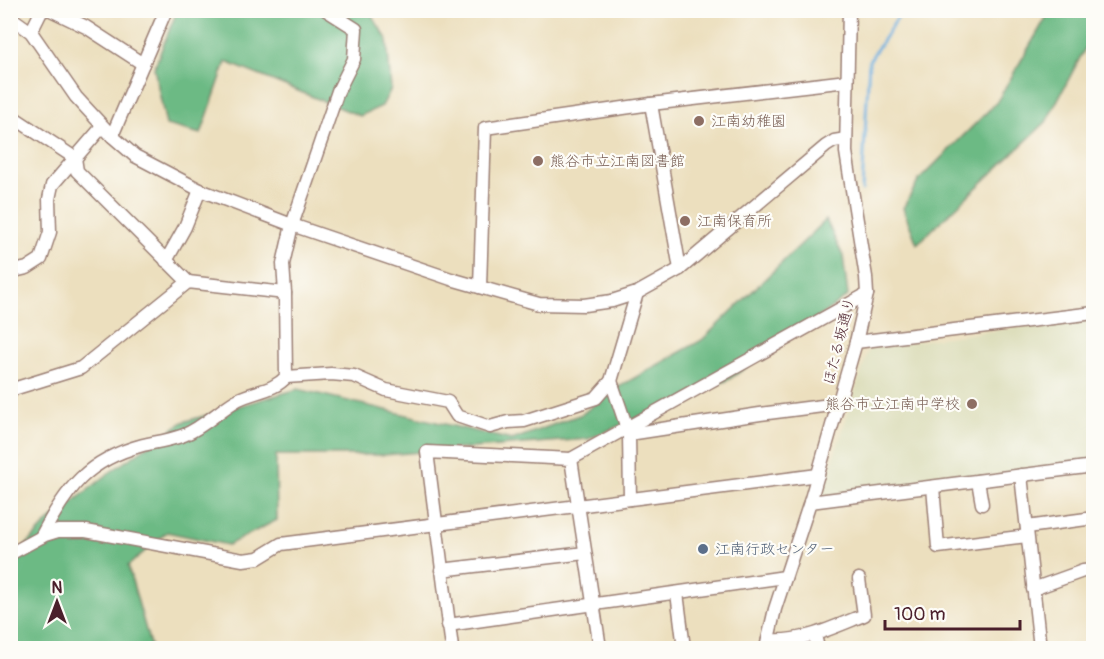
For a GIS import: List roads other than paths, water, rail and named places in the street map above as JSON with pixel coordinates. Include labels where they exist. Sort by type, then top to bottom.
[{"type":"street","points":[[31,32],[41,12],[45,10]]},
{"type":"street","points":[[51,10],[86,27],[143,64]]},
{"type":"street","points":[[112,136],[166,10]]},
{"type":"street","points":[[41,537],[57,506],[73,484],[94,466],[110,456],[182,436],[200,428],[235,401],[254,392],[278,386],[286,377],[283,264],[292,225],[338,91],[354,59],[356,29],[326,10]]},
{"type":"street","name":"ほたる坂通り","points":[[767,644],[856,342],[867,294],[865,268],[849,182],[846,139],[849,10]]},
{"type":"street","points":[[10,17],[31,32],[76,97],[102,127],[135,156],[200,190],[292,225],[517,299],[556,306],[600,303],[637,293],[680,269],[826,146],[834,141],[846,139]]},
{"type":"street","points":[[480,287],[485,128],[651,104],[847,81]]},
{"type":"street","points":[[651,104],[680,269]]},
{"type":"street","points":[[10,115],[75,158],[77,171],[188,282],[250,287],[285,293]]},
{"type":"street","points":[[10,272],[27,268],[41,259],[50,232],[49,199],[52,185],[102,127]]},
{"type":"street","points":[[166,261],[185,227],[200,190]]},
{"type":"street","points":[[10,390],[81,368],[188,282]]},
{"type":"street","points":[[286,377],[331,374],[354,376],[386,390],[448,402],[457,416],[490,427],[524,421],[596,398],[611,381],[637,293]]},
{"type":"street","points":[[452,648],[427,452],[571,459],[627,431],[867,294]]},
{"type":"street","points":[[856,342],[1094,313]]},
{"type":"street","points":[[611,381],[627,431],[630,499]]},
{"type":"street","points":[[627,431],[838,404]]},
{"type":"street","points":[[571,459],[600,648]]},
{"type":"street","points":[[810,502],[1094,466]]},
{"type":"street","points":[[10,554],[41,537],[58,531],[86,531],[243,561],[258,558],[281,543],[818,475]]},
{"type":"street","points":[[1021,475],[1040,648]]},
{"type":"street","points":[[978,481],[982,504]]},
{"type":"street","points":[[933,488],[938,547],[1094,519]]},
{"type":"street","points":[[441,570],[585,553]]},
{"type":"street","points":[[1033,589],[1083,571],[1094,570]]},
{"type":"street","points":[[448,625],[785,577]]},
{"type":"street","points":[[767,644],[814,635],[864,615],[859,579]]},
{"type":"street","points":[[678,592],[684,648]]},
{"type":"street","points":[[814,635],[818,648]]},
{"type":"waterway","points":[[862,190],[869,61],[903,10]]},
{"type":"place","name":"江南幼稚園","points":[[699,121]]},
{"type":"place","name":"熊谷市立江南図書館","points":[[538,161]]},
{"type":"place","name":"江南保育所","points":[[685,221]]},
{"type":"place","name":"熊谷市立江南中学校","points":[[972,404]]},
{"type":"place","name":"江南行政センター","points":[[703,549]]}]
